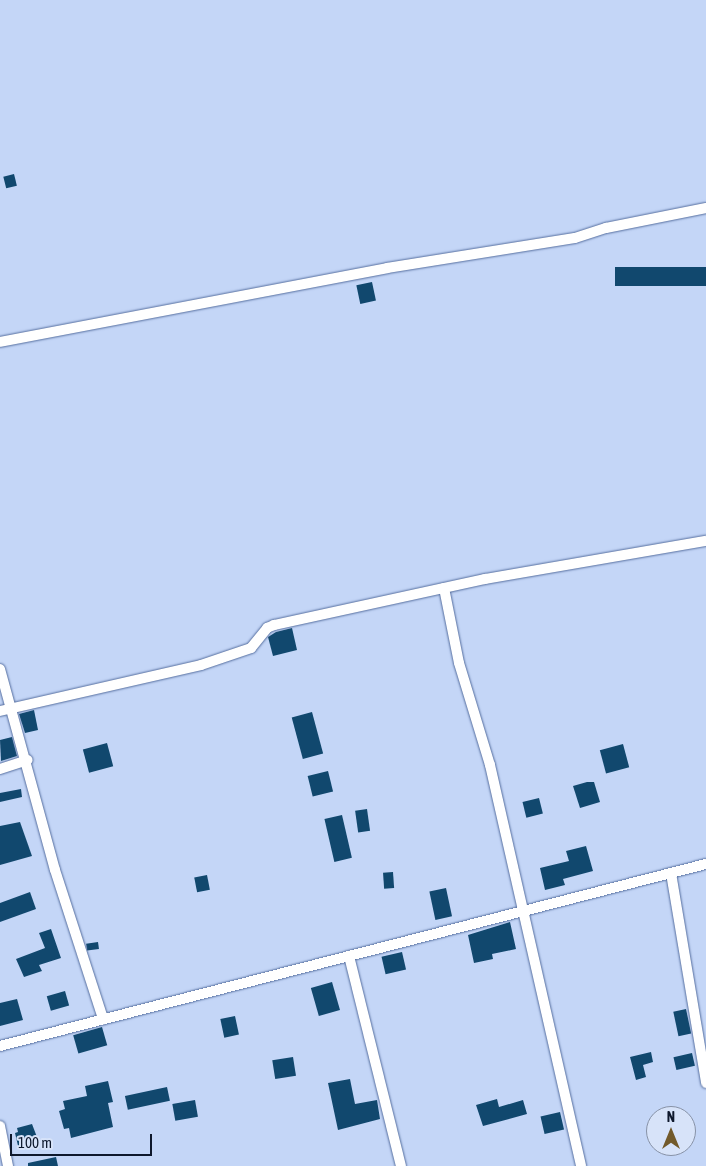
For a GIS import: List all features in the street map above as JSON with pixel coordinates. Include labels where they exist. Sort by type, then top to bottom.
[{"type":"street","points":[[0,342],[387,268],[575,238],[606,228],[706,208]]},
{"type":"street","points":[[0,712],[201,665],[251,648],[267,628],[274,625],[444,588],[706,541]]},
{"type":"street","points":[[444,588],[459,663],[490,765],[581,1166]]},
{"type":"street","points":[[0,669],[28,760],[55,870],[103,1019]]},
{"type":"street","points":[[0,769],[28,760]]},
{"type":"street","points":[[0,1046],[706,864]]},
{"type":"street","points":[[671,873],[706,1083]]},
{"type":"street","points":[[349,956],[401,1166]]},
{"type":"street","points":[[0,1126],[8,1166]]},
{"type":"building","points":[[14,174],[17,186],[6,188],[3,177]]},
{"type":"building","points":[[615,267],[706,267],[706,286],[615,286]]},
{"type":"building","points":[[372,282],[376,301],[360,304],[356,285]]},
{"type":"building","points":[[292,628],[297,650],[273,656],[268,637],[276,632]]},
{"type":"building","points":[[34,710],[38,730],[25,733],[19,714]]},
{"type":"building","points":[[312,712],[323,754],[303,759],[292,717]]},
{"type":"building","points":[[12,737],[17,756],[1,761],[0,740]]},
{"type":"building","points":[[107,743],[113,766],[89,773],[83,749]]},
{"type":"building","points":[[623,744],[629,767],[606,773],[600,750]]},
{"type":"building","points":[[328,771],[333,791],[313,796],[308,776]]},
{"type":"building","points":[[594,782],[600,802],[580,808],[573,786]]},
{"type":"building","points":[[21,789],[22,797],[0,802],[0,793]]},
{"type":"building","points":[[539,798],[543,814],[526,818],[523,802]]},
{"type":"building","points":[[367,809],[370,831],[358,832],[355,811]]},
{"type":"building","points":[[342,815],[352,858],[334,862],[324,819]]},
{"type":"building","points":[[20,822],[32,856],[0,865],[0,826]]},
{"type":"building","points":[[586,846],[593,871],[563,879],[565,885],[545,890],[540,868],[569,861],[566,851]]},
{"type":"building","points":[[393,872],[394,888],[384,889],[383,873]]},
{"type":"building","points":[[207,875],[210,890],[197,892],[194,877]]},
{"type":"building","points":[[446,888],[452,916],[435,920],[429,892]]},
{"type":"building","points":[[30,892],[36,909],[0,922],[0,903]]},
{"type":"building","points":[[510,922],[516,949],[492,954],[493,959],[474,963],[468,935]]},
{"type":"building","points":[[51,929],[61,958],[39,965],[42,971],[24,977],[16,959],[45,948],[39,933]]},
{"type":"building","points":[[98,942],[99,949],[87,951],[86,944]]},
{"type":"building","points":[[402,952],[406,970],[386,974],[382,957]]},
{"type":"building","points":[[332,982],[340,1010],[319,1016],[311,988]]},
{"type":"building","points":[[65,991],[69,1005],[51,1011],[47,996]]},
{"type":"building","points":[[17,999],[23,1020],[0,1026],[0,1003]]},
{"type":"building","points":[[686,1009],[691,1033],[678,1036],[673,1012]]},
{"type":"building","points":[[235,1016],[239,1035],[224,1038],[220,1019]]},
{"type":"building","points":[[102,1027],[107,1045],[78,1054],[73,1035]]},
{"type":"building","points":[[651,1052],[653,1062],[643,1065],[646,1077],[636,1080],[630,1057]]},
{"type":"building","points":[[692,1053],[695,1066],[676,1070],[673,1057]]},
{"type":"building","points":[[293,1057],[296,1076],[275,1079],[272,1060]]},
{"type":"building","points":[[350,1079],[355,1104],[377,1100],[380,1119],[338,1130],[328,1083]]},
{"type":"building","points":[[108,1081],[113,1102],[108,1103],[113,1127],[71,1138],[69,1128],[64,1129],[59,1111],[65,1109],[63,1101],[87,1096],[85,1086]]},
{"type":"building","points":[[167,1087],[170,1101],[128,1110],[125,1096]]},
{"type":"building","points":[[497,1099],[499,1107],[523,1100],[527,1114],[483,1126],[476,1105]]},
{"type":"building","points":[[195,1100],[198,1117],[175,1121],[172,1104]]},
{"type":"building","points":[[560,1112],[564,1130],[545,1134],[541,1116]]},
{"type":"building","points":[[32,1124],[40,1145],[19,1150],[15,1133],[18,1132],[17,1128]]},
{"type":"building","points":[[56,1157],[58,1166],[28,1166],[28,1163]]}]
